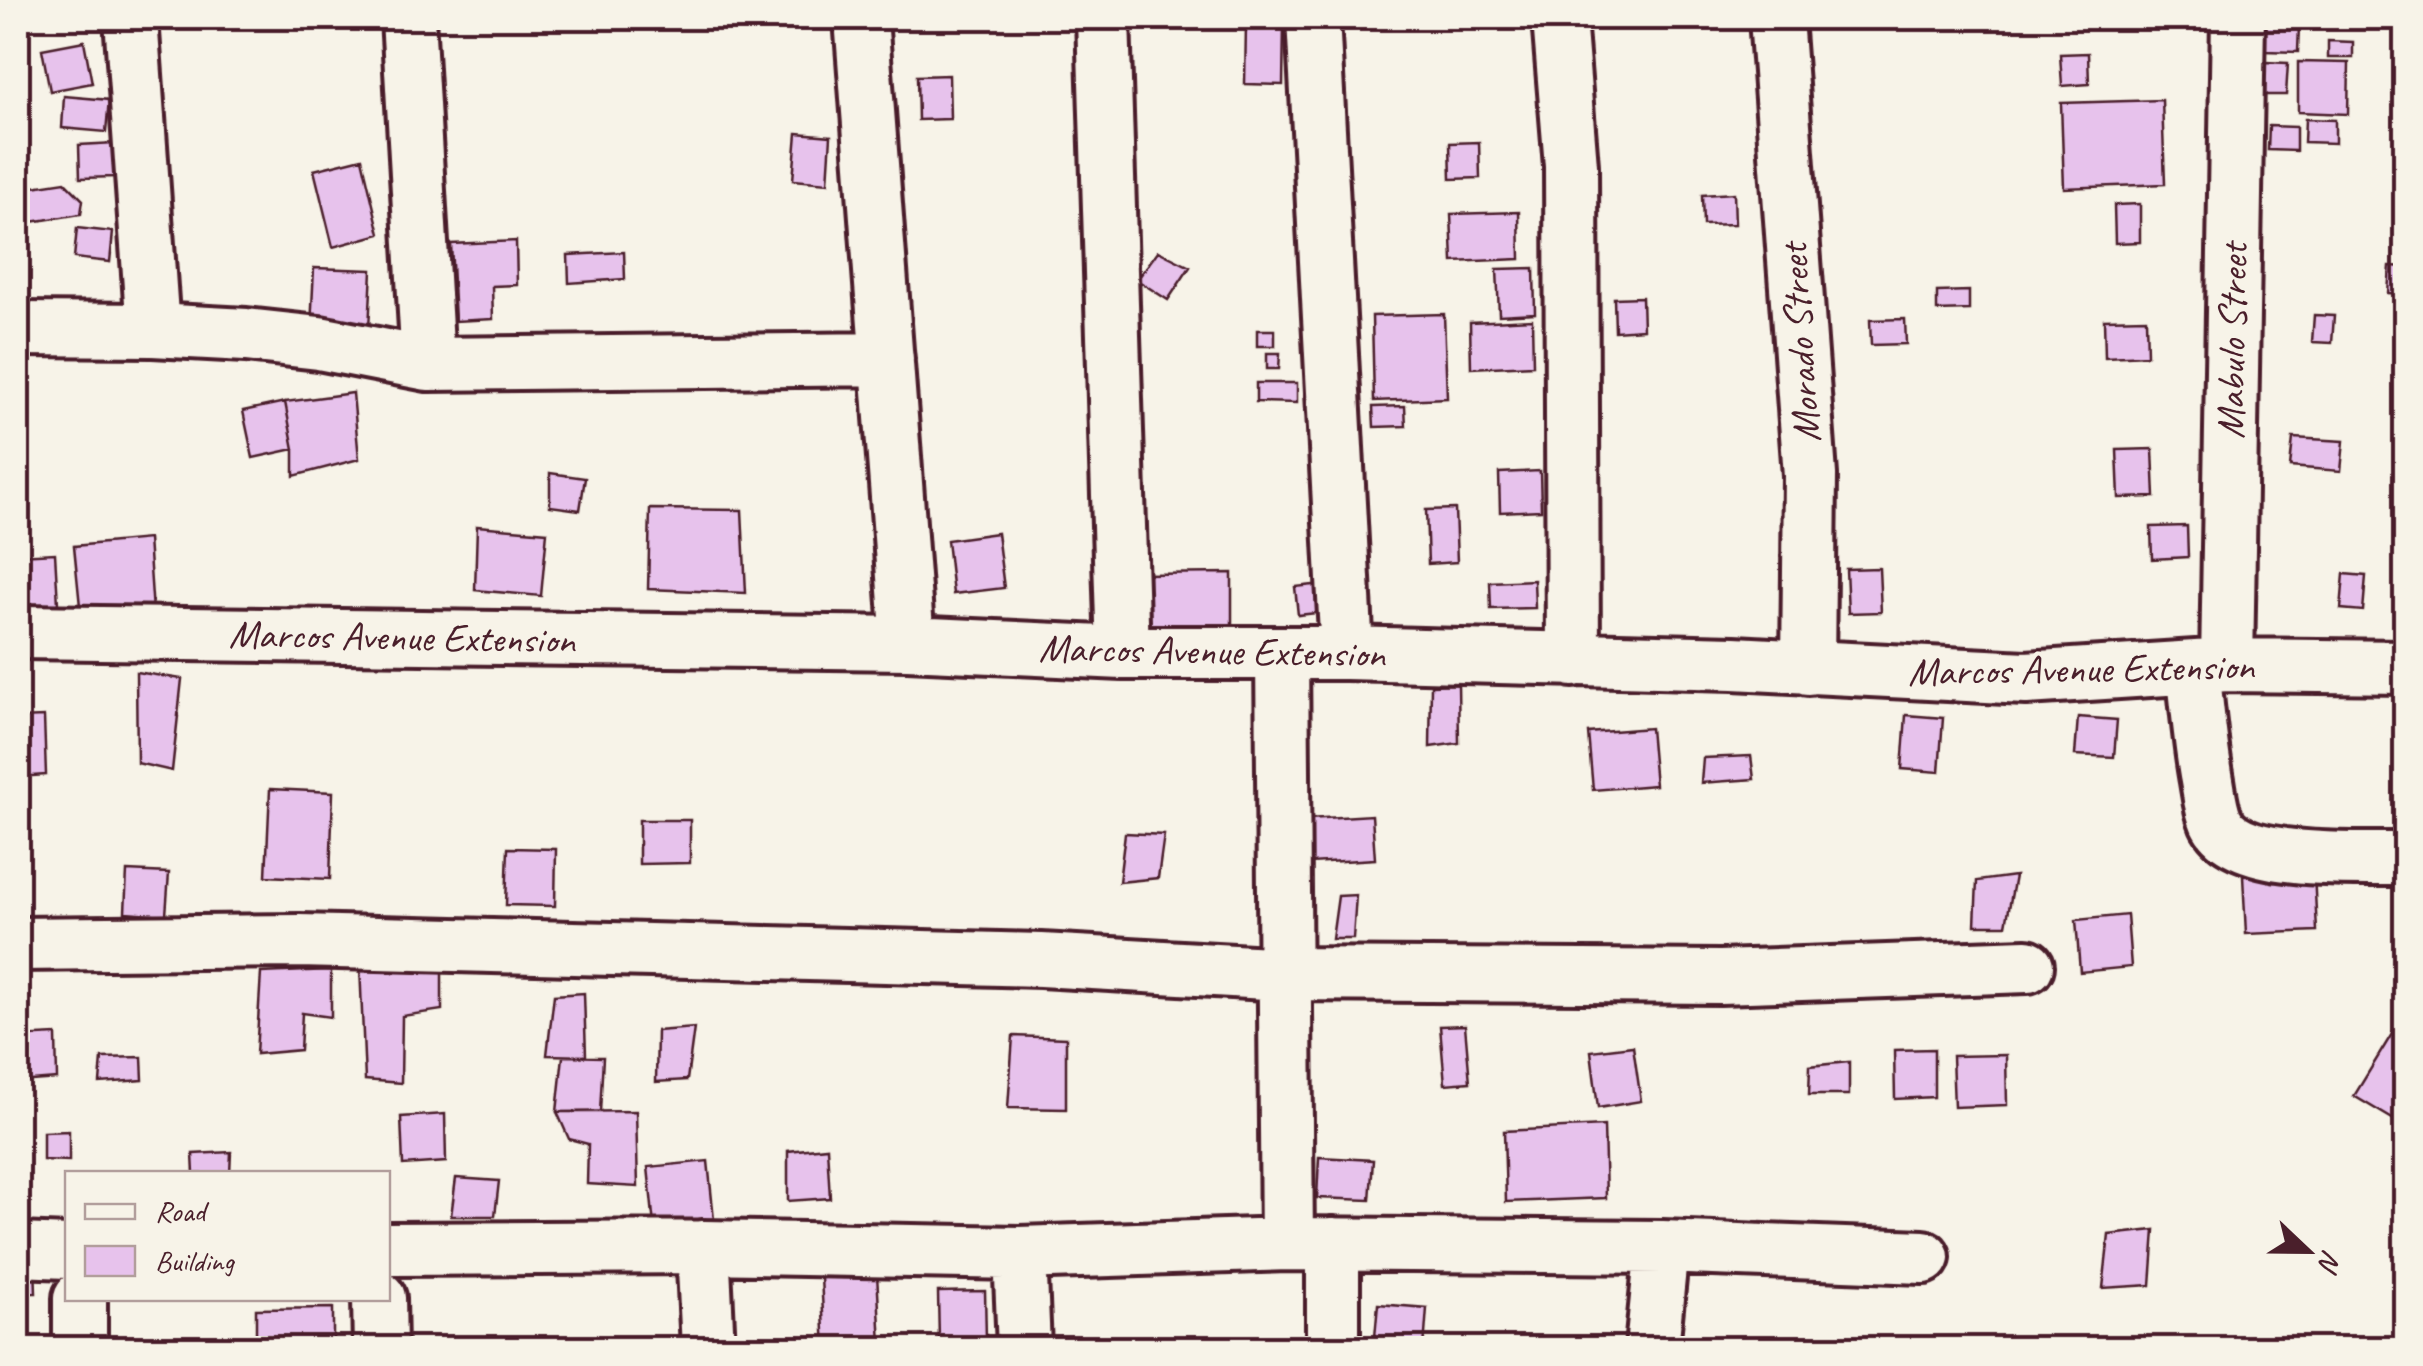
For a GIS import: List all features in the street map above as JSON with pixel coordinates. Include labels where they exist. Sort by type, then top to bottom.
[{"type":"street","points":[[131,18],[153,330]]},
{"type":"street","points":[[408,18],[428,364]]},
{"type":"street","points":[[862,18],[908,643]]},
{"type":"street","points":[[1103,18],[1123,654]]},
{"type":"street","points":[[1314,18],[1347,652]]},
{"type":"street","points":[[1559,18],[1572,166],[1573,660]]},
{"type":"street","name":"Morado Street","points":[[1776,18],[1810,475],[1808,668]]},
{"type":"street","name":"Mabulo Street","points":[[2238,18],[2210,667],[2210,799],[2216,821],[2224,832],[2236,842],[2257,850],[2289,856],[2406,859]]},
{"type":"street","points":[[18,329],[246,335],[319,343],[428,364],[887,359]]},
{"type":"street","name":"Marcos Avenue Extension","points":[[18,632],[908,643],[1123,654],[1347,652],[2026,678],[2210,667],[2406,667]]},
{"type":"street","points":[[1282,654],[1285,974],[1310,1244],[1333,1348]]},
{"type":"street","points":[[18,944],[300,940],[1041,960],[1285,974],[1720,977],[2027,966]]},
{"type":"street","points":[[390,1248],[703,1247],[1020,1254],[1310,1244],[1662,1246],[1923,1256]]},
{"type":"street","points":[[1652,1348],[1662,1246]]},
{"type":"street","points":[[703,1247],[708,1348]]},
{"type":"street","points":[[18,1250],[65,1252]]},
{"type":"street","points":[[1020,1254],[1024,1348]]},
{"type":"street","points":[[80,1301],[80,1348]]},
{"type":"street","points":[[379,1301],[380,1348]]},
{"type":"building","points":[[1246,23],[1284,24],[1283,85],[1245,84]]},
{"type":"building","points":[[2265,24],[2299,25],[2298,52],[2264,51]]},
{"type":"building","points":[[84,41],[92,83],[50,91],[42,49]]},
{"type":"building","points":[[2328,41],[2353,42],[2353,58],[2328,58]]},
{"type":"building","points":[[2088,53],[2089,84],[2062,86],[2060,54]]},
{"type":"building","points":[[2265,62],[2288,63],[2286,95],[2264,95]]},
{"type":"building","points":[[2298,62],[2349,63],[2348,114],[2298,112]]},
{"type":"building","points":[[949,75],[950,119],[918,120],[917,76]]},
{"type":"building","points":[[64,96],[109,100],[106,132],[62,128]]},
{"type":"building","points":[[2162,100],[2165,184],[2064,188],[2061,103]]},
{"type":"building","points":[[2305,119],[2335,120],[2335,143],[2304,142]]},
{"type":"building","points":[[2269,126],[2296,127],[2296,151],[2268,150]]},
{"type":"building","points":[[797,133],[831,136],[828,183],[793,180]]},
{"type":"building","points":[[1479,142],[1480,178],[1451,179],[1450,143]]},
{"type":"building","points":[[115,143],[116,177],[80,178],[79,145]]},
{"type":"building","points":[[362,158],[380,234],[333,247],[314,170]]},
{"type":"building","points":[[65,182],[83,200],[81,214],[31,222],[26,188]]},
{"type":"building","points":[[1734,193],[1735,224],[1703,225],[1702,195]]},
{"type":"building","points":[[2140,204],[2140,242],[2115,243],[2114,205]]},
{"type":"building","points":[[1519,212],[1520,259],[1453,262],[1451,214]]},
{"type":"building","points":[[77,228],[113,232],[110,262],[74,258]]},
{"type":"building","points":[[516,241],[517,285],[492,286],[493,319],[455,321],[451,244]]},
{"type":"building","points":[[1158,251],[1190,267],[1168,300],[1137,280]]},
{"type":"building","points":[[624,252],[625,279],[569,283],[568,255]]},
{"type":"building","points":[[2390,266],[2406,267],[2406,294],[2388,293]]},
{"type":"building","points":[[314,268],[372,270],[369,329],[311,327]]},
{"type":"building","points":[[1534,268],[1535,313],[1499,315],[1497,269]]},
{"type":"building","points":[[1969,291],[1969,310],[1937,311],[1937,292]]},
{"type":"building","points":[[1642,297],[1643,329],[1615,331],[1614,298]]},
{"type":"building","points":[[2398,307],[2406,307],[2406,326],[2396,325]]},
{"type":"building","points":[[1444,314],[1447,398],[1374,401],[1372,316]]},
{"type":"building","points":[[2314,315],[2334,316],[2332,343],[2312,342]]},
{"type":"building","points":[[2146,318],[2147,355],[2105,357],[2104,319]]},
{"type":"building","points":[[1532,319],[1533,365],[1471,368],[1470,322]]},
{"type":"building","points":[[1905,319],[1906,344],[1871,345],[1870,320]]},
{"type":"building","points":[[1257,330],[1275,330],[1275,346],[1257,346]]},
{"type":"building","points":[[1267,353],[1280,353],[1279,369],[1267,369]]},
{"type":"building","points":[[1256,383],[1297,383],[1297,403],[1256,402]]},
{"type":"building","points":[[353,393],[359,459],[294,476],[294,449],[285,402]]},
{"type":"building","points":[[285,402],[294,449],[253,458],[243,411]]},
{"type":"building","points":[[1405,406],[1406,426],[1374,427],[1373,407]]},
{"type":"building","points":[[2293,438],[2344,441],[2341,471],[2290,467]]},
{"type":"building","points":[[2153,449],[2155,497],[2119,498],[2117,450]]},
{"type":"building","points":[[1540,471],[1541,510],[1500,512],[1499,473]]},
{"type":"building","points":[[550,473],[585,478],[580,510],[550,506]]},
{"type":"building","points":[[650,509],[742,510],[746,593],[648,589]]},
{"type":"building","points":[[1455,509],[1457,562],[1428,564],[1426,510]]},
{"type":"building","points":[[477,526],[547,532],[541,596],[475,590]]},
{"type":"building","points":[[2187,526],[2188,557],[2152,559],[2151,527]]},
{"type":"building","points":[[997,533],[1004,588],[953,594],[947,540]]},
{"type":"building","points":[[148,539],[153,612],[80,606],[74,546]]},
{"type":"building","points":[[55,553],[58,604],[18,606],[18,555]]},
{"type":"building","points":[[1879,568],[1881,612],[1848,613],[1846,569]]},
{"type":"building","points":[[1232,573],[1232,631],[1140,631],[1139,574]]},
{"type":"building","points":[[2344,574],[2366,576],[2363,611],[2341,609]]},
{"type":"building","points":[[1534,580],[1535,608],[1491,609],[1490,582]]},
{"type":"building","points":[[1323,584],[1326,612],[1298,615],[1295,587]]},
{"type":"building","points":[[136,672],[182,679],[172,771],[137,763]]},
{"type":"building","points":[[1458,684],[1459,743],[1430,747],[1431,685]]},
{"type":"building","points":[[1906,715],[1943,718],[1939,772],[1902,769]]},
{"type":"building","points":[[44,717],[46,775],[18,777],[18,718]]},
{"type":"building","points":[[2078,717],[2117,720],[2114,757],[2075,755]]},
{"type":"building","points":[[1650,728],[1655,785],[1593,790],[1588,733]]},
{"type":"building","points":[[1751,756],[1754,779],[1701,783],[1703,758]]},
{"type":"building","points":[[270,789],[333,792],[330,879],[266,876]]},
{"type":"building","points":[[1372,815],[1375,859],[1311,863],[1308,819]]},
{"type":"building","points":[[639,820],[690,820],[690,863],[639,864]]},
{"type":"building","points":[[1125,833],[1164,835],[1158,878],[1119,882]]},
{"type":"building","points":[[508,848],[556,849],[555,906],[506,905]]},
{"type":"building","points":[[127,871],[169,873],[166,915],[125,912]]},
{"type":"building","points":[[2314,873],[2317,931],[2246,934],[2243,876]]},
{"type":"building","points":[[2015,876],[2006,925],[1975,925],[1977,881]]},
{"type":"building","points":[[1356,895],[1353,939],[1332,939],[1338,896]]},
{"type":"building","points":[[2127,915],[2131,967],[2080,972],[2076,920]]},
{"type":"building","points":[[360,966],[442,967],[442,1010],[402,1016],[401,1083],[365,1080]]},
{"type":"building","points":[[331,970],[331,1017],[302,1013],[300,1050],[256,1054],[261,973]]},
{"type":"building","points":[[584,993],[586,1056],[547,1055],[554,995]]},
{"type":"building","points":[[2406,1011],[2406,1127],[2354,1096]]},
{"type":"building","points":[[1465,1025],[1470,1082],[1445,1084],[1440,1026]]},
{"type":"building","points":[[694,1028],[687,1080],[656,1082],[657,1031]]},
{"type":"building","points":[[56,1035],[57,1079],[18,1082],[18,1037]]},
{"type":"building","points":[[1013,1036],[1066,1038],[1066,1109],[1008,1108]]},
{"type":"building","points":[[1633,1046],[1641,1101],[1598,1108],[1591,1051]]},
{"type":"building","points":[[1934,1049],[1934,1097],[1895,1099],[1894,1050]]},
{"type":"building","points":[[2006,1055],[2007,1105],[1954,1107],[1952,1056]]},
{"type":"building","points":[[563,1056],[603,1057],[600,1112],[557,1112]]},
{"type":"building","points":[[142,1057],[143,1080],[100,1083],[102,1058]]},
{"type":"building","points":[[1849,1062],[1849,1095],[1809,1095],[1810,1066]]},
{"type":"building","points":[[636,1111],[638,1187],[587,1184],[588,1144],[569,1139],[557,1112]]},
{"type":"building","points":[[445,1114],[446,1162],[403,1165],[401,1117]]},
{"type":"building","points":[[1604,1126],[1606,1198],[1506,1202],[1504,1131]]},
{"type":"building","points":[[69,1131],[69,1161],[43,1160],[43,1132]]},
{"type":"building","points":[[827,1147],[830,1198],[788,1201],[788,1151]]},
{"type":"building","points":[[231,1152],[230,1171],[194,1171],[193,1154]]},
{"type":"building","points":[[1319,1157],[1373,1160],[1370,1200],[1317,1198]]},
{"type":"building","points":[[708,1161],[714,1220],[654,1226],[648,1167]]},
{"type":"building","points":[[456,1178],[499,1181],[495,1216],[451,1216]]},
{"type":"building","points":[[2155,1230],[2151,1285],[2103,1288],[2109,1235]]},
{"type":"building","points":[[18,1263],[35,1263],[36,1293],[18,1293]]},
{"type":"building","points":[[877,1274],[881,1344],[825,1348],[821,1278]]},
{"type":"building","points":[[985,1291],[986,1340],[939,1342],[938,1292]]},
{"type":"building","points":[[1378,1304],[1427,1308],[1424,1348],[1374,1348]]},
{"type":"building","points":[[333,1308],[333,1348],[256,1348],[256,1309]]}]
